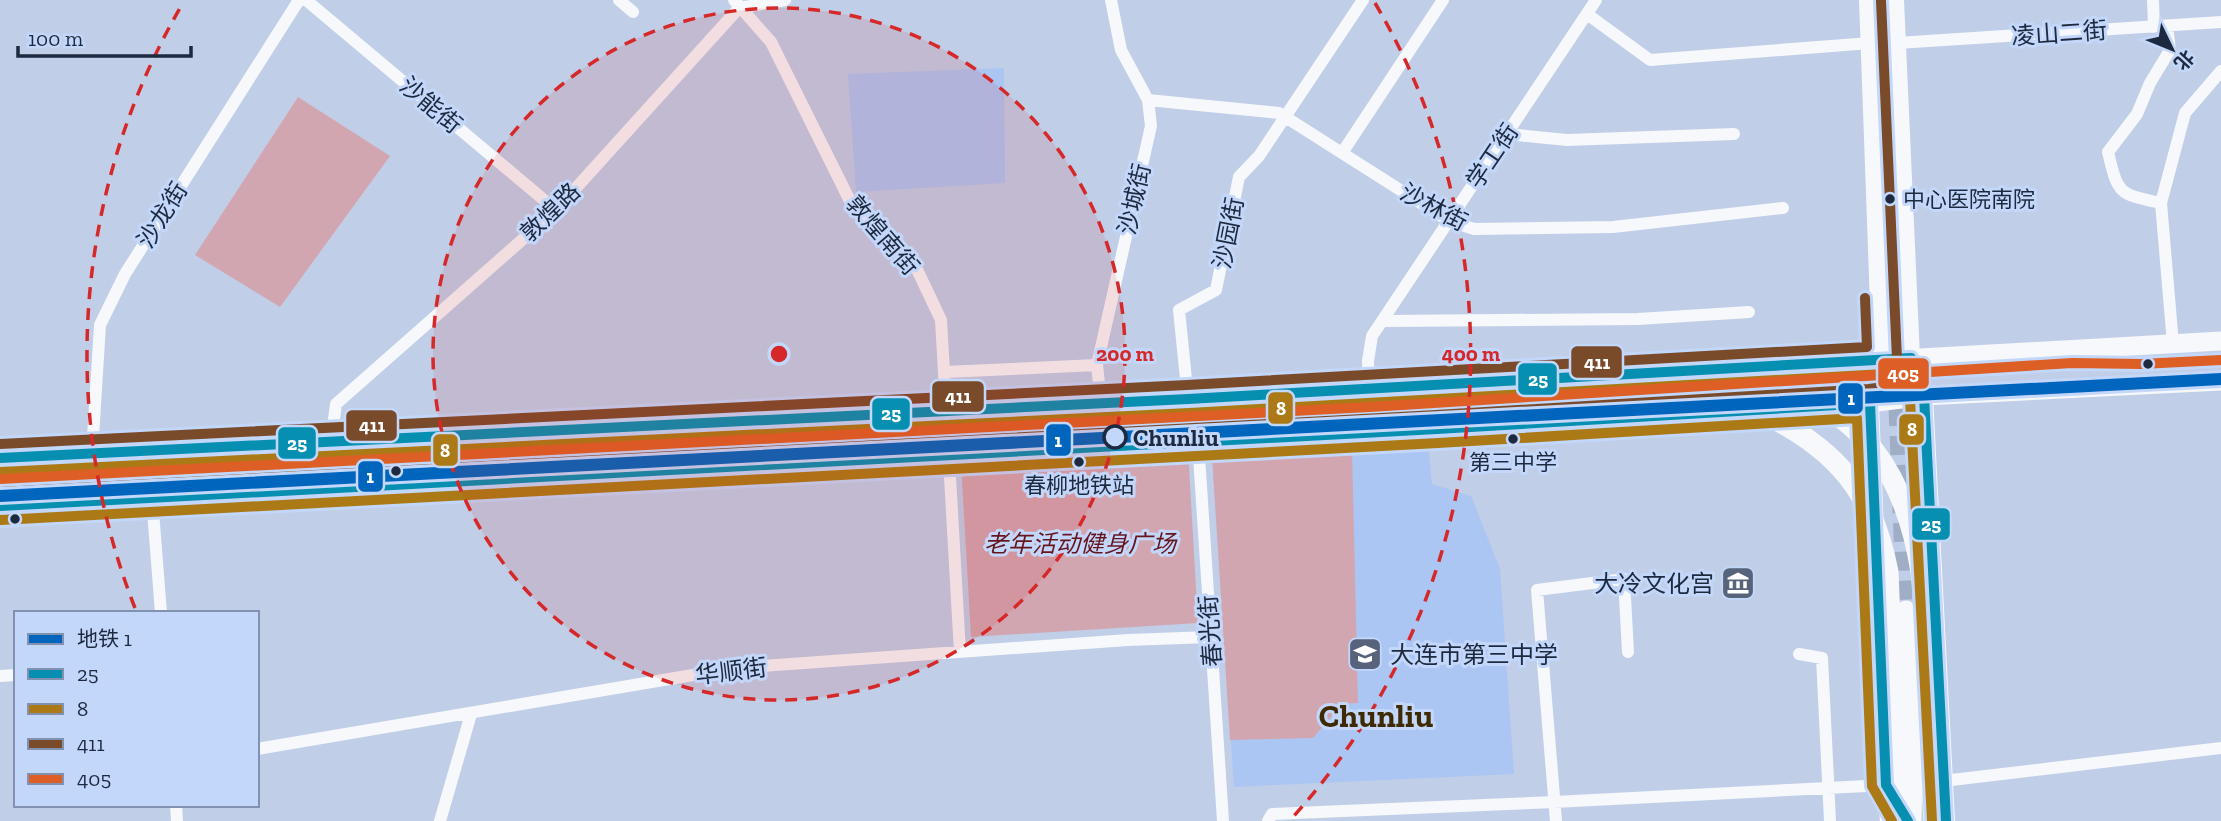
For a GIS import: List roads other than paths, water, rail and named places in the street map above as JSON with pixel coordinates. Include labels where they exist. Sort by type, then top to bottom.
[{"type":"highway","points":[[0,469],[1688,382],[1759,383],[1809,399],[1830,410],[1851,426],[1870,444],[1885,465],[1905,506],[1921,575],[1934,821]]},
{"type":"highway","points":[[0,492],[1694,403],[1752,408],[1802,436],[1834,460],[1860,494],[1884,549],[1888,572],[1900,821]]},
{"type":"main road","points":[[1868,0],[1881,360],[1870,403],[1888,821]]},
{"type":"main road","points":[[1883,0],[1890,204]]},
{"type":"main road","points":[[1895,0],[1911,358],[1924,396],[1946,821]]},
{"type":"main road","points":[[0,458],[1188,399],[2221,341]]},
{"type":"main road","points":[[0,506],[1369,432],[1870,403],[1924,396],[2221,381]]},
{"type":"main road","points":[[1906,610],[1913,760],[1910,821]]},
{"type":"main road","points":[[1913,760],[1924,821]]},
{"type":"main road","points":[[1924,821],[1943,781]]},
{"type":"main road","points":[[1886,785],[1910,821]]},
{"type":"street","name":"沙龙街","points":[[92,453],[100,324],[125,274],[299,0]]},
{"type":"street","name":"沙能街","points":[[306,0],[556,210]]},
{"type":"street","points":[[619,0],[633,12]]},
{"type":"street","points":[[737,4],[785,0]]},
{"type":"street","name":"沙城街","points":[[1101,403],[1097,365],[1151,126],[1148,100],[1121,50],[1111,0]]},
{"type":"street","name":"沙园街","points":[[1188,399],[1179,310],[1216,290],[1239,177],[1259,156],[1363,0]]},
{"type":"street","points":[[1342,153],[1443,0]]},
{"type":"street","name":"学工街","points":[[1369,432],[1368,361],[1372,335],[1597,0]]},
{"type":"street","points":[[2153,0],[2154,27]]},
{"type":"street","name":"敦煌路","points":[[331,441],[336,404],[556,210],[737,4]]},
{"type":"street","name":"敦煌南街","points":[[737,4],[771,42],[849,199],[913,261],[941,320],[960,652]]},
{"type":"street","points":[[1587,13],[1650,60],[1870,43]]},
{"type":"street","name":"凌山二街","points":[[1897,43],[2221,22]]},
{"type":"street","points":[[2161,203],[2129,197],[2115,182],[2108,152],[2137,114],[2150,83],[2171,50],[2167,26]]},
{"type":"street","points":[[2173,344],[2161,203],[2185,113],[2221,71]]},
{"type":"street","name":"沙林街","points":[[1148,100],[1279,113],[1449,221],[1474,229],[1613,227],[1783,208]]},
{"type":"street","points":[[1507,134],[1567,140],[1734,134]]},
{"type":"street","points":[[1382,321],[1638,319],[1749,312]]},
{"type":"street","points":[[945,372],[1097,365]]},
{"type":"street","name":"春光街","points":[[1198,441],[1223,821]]},
{"type":"street","points":[[152,498],[161,611]]},
{"type":"street","points":[[1556,821],[1537,590],[1624,579],[1628,652]]},
{"type":"street","name":"华顺街","points":[[259,749],[734,668],[1128,640],[1210,637]]},
{"type":"street","points":[[1799,654],[1822,658],[1830,821]]},
{"type":"street","points":[[440,821],[471,714]]},
{"type":"street","points":[[1943,781],[2221,748]]},
{"type":"street","points":[[1268,821],[1272,814],[1886,785]]},
{"type":"tunnel","points":[[1890,204],[1906,610]]},
{"type":"metro line","name":"1","points":[[0,496],[2221,379]]},
{"type":"place","name":"中心医院南院","points":[[1890,199]]},
{"type":"place","name":"Chunliu","points":[[1115,437]]},
{"type":"place","name":"第三中学","points":[[1513,439]]},
{"type":"place","name":"春柳地铁站","points":[[1079,462]]},
{"type":"place","name":"大冷文化宫","points":[[1738,583]]},
{"type":"place","name":"大连市第三中学","points":[[1365,654]]},
{"type":"district","name":"Chunliu","points":[[1376,716]]},
{"type":"park label","name":"老年活动健身广场","points":[[1080,543]]}]
